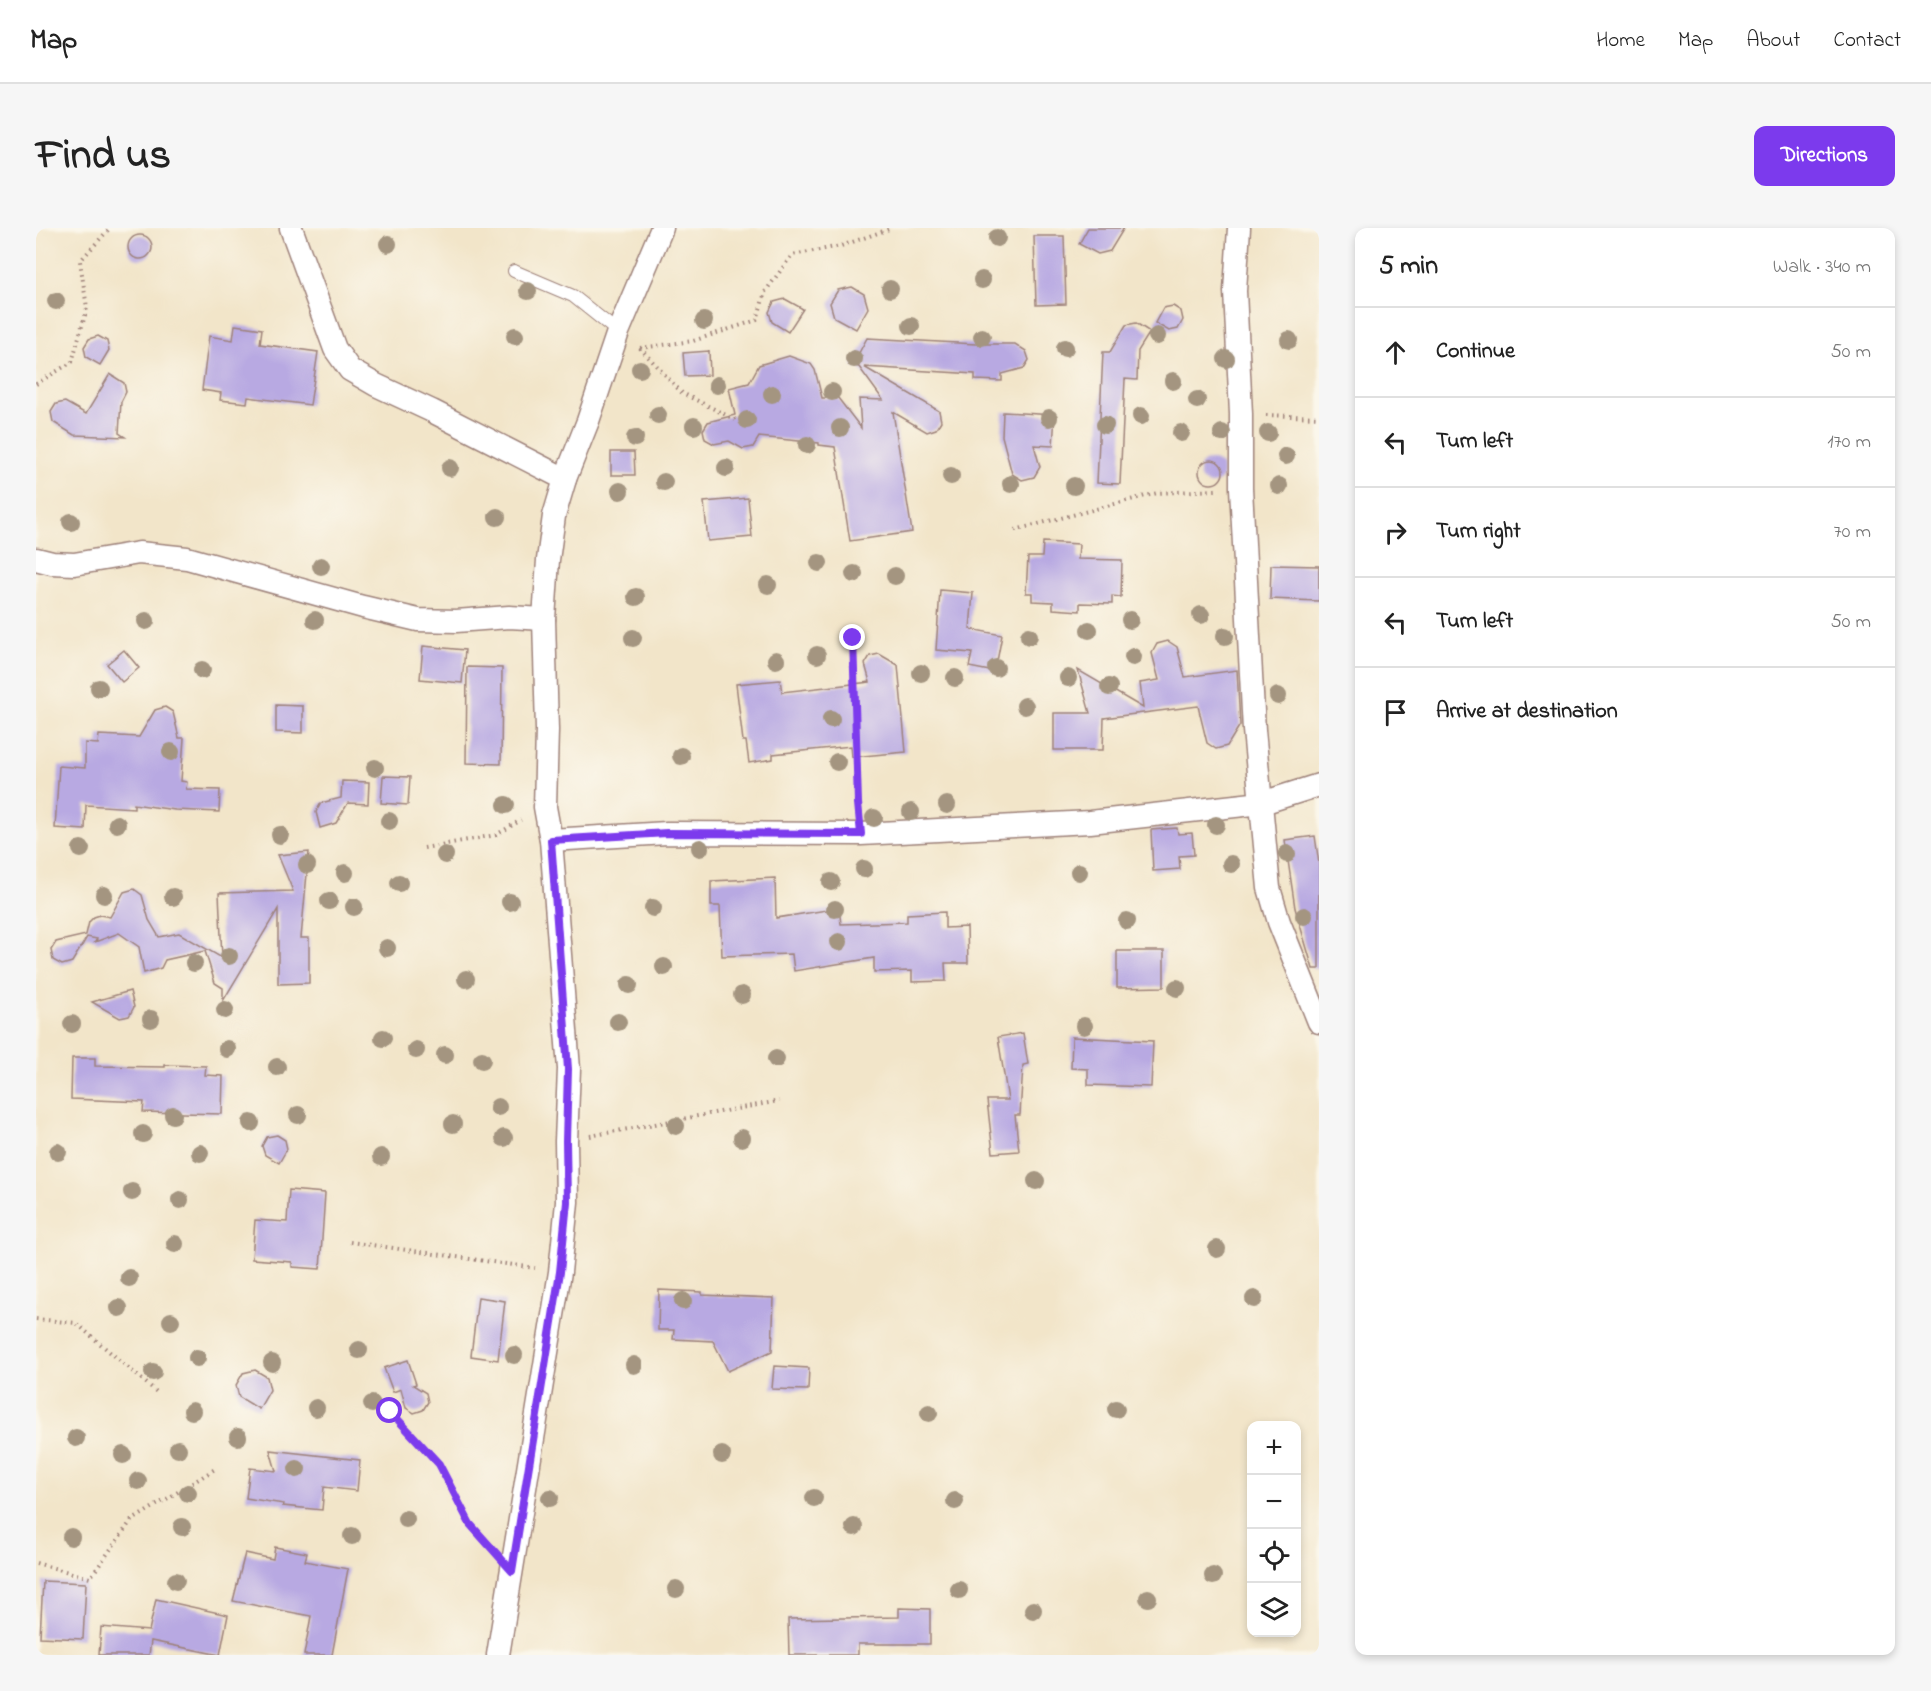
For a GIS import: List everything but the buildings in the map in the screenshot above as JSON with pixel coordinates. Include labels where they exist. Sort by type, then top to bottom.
[{"type":"street","points":[[291,228],[335,349],[350,370],[565,480]]},
{"type":"street","points":[[498,1655],[560,1272],[567,1202],[568,1069],[551,840],[545,807],[547,730],[544,619],[548,560],[554,516],[565,480],[588,422],[618,332],[662,228]]},
{"type":"street","points":[[1239,228],[1235,291],[1241,414],[1241,488],[1254,730],[1269,888],[1286,942],[1319,1022]]},
{"type":"street","points":[[36,559],[52,563],[74,564],[139,553],[187,558],[418,620],[456,621],[509,616],[544,619]]},
{"type":"street","points":[[551,840],[667,833],[861,834],[1090,822],[1262,803],[1319,785]]},
{"type":"lane","points":[[514,271],[573,296],[618,332]]},
{"type":"path","points":[[36,384],[72,362],[87,308],[80,261],[110,228]]},
{"type":"path","points":[[639,348],[693,341],[757,320],[765,292],[792,255],[841,246],[892,228]]},
{"type":"path","points":[[618,332],[639,348],[682,393],[748,426]]},
{"type":"path","points":[[1241,414],[1319,417]]},
{"type":"path","points":[[1015,530],[1157,493],[1241,488]]},
{"type":"path","points":[[853,638],[861,834]]},
{"type":"path","points":[[424,848],[496,835],[545,807]]},
{"type":"path","points":[[566,1141],[778,1101]]},
{"type":"path","points":[[350,1242],[560,1272]]},
{"type":"path","points":[[36,1318],[76,1323],[159,1394]]},
{"type":"path","points":[[390,1411],[439,1464],[470,1524],[512,1571]]},
{"type":"path","points":[[36,1563],[90,1578],[131,1521],[215,1469]]},
{"type":"route","points":[[390,1411],[439,1464],[470,1524],[512,1571],[560,1272],[567,1202],[568,1069],[551,840],[667,833],[861,834],[853,638]]}]
